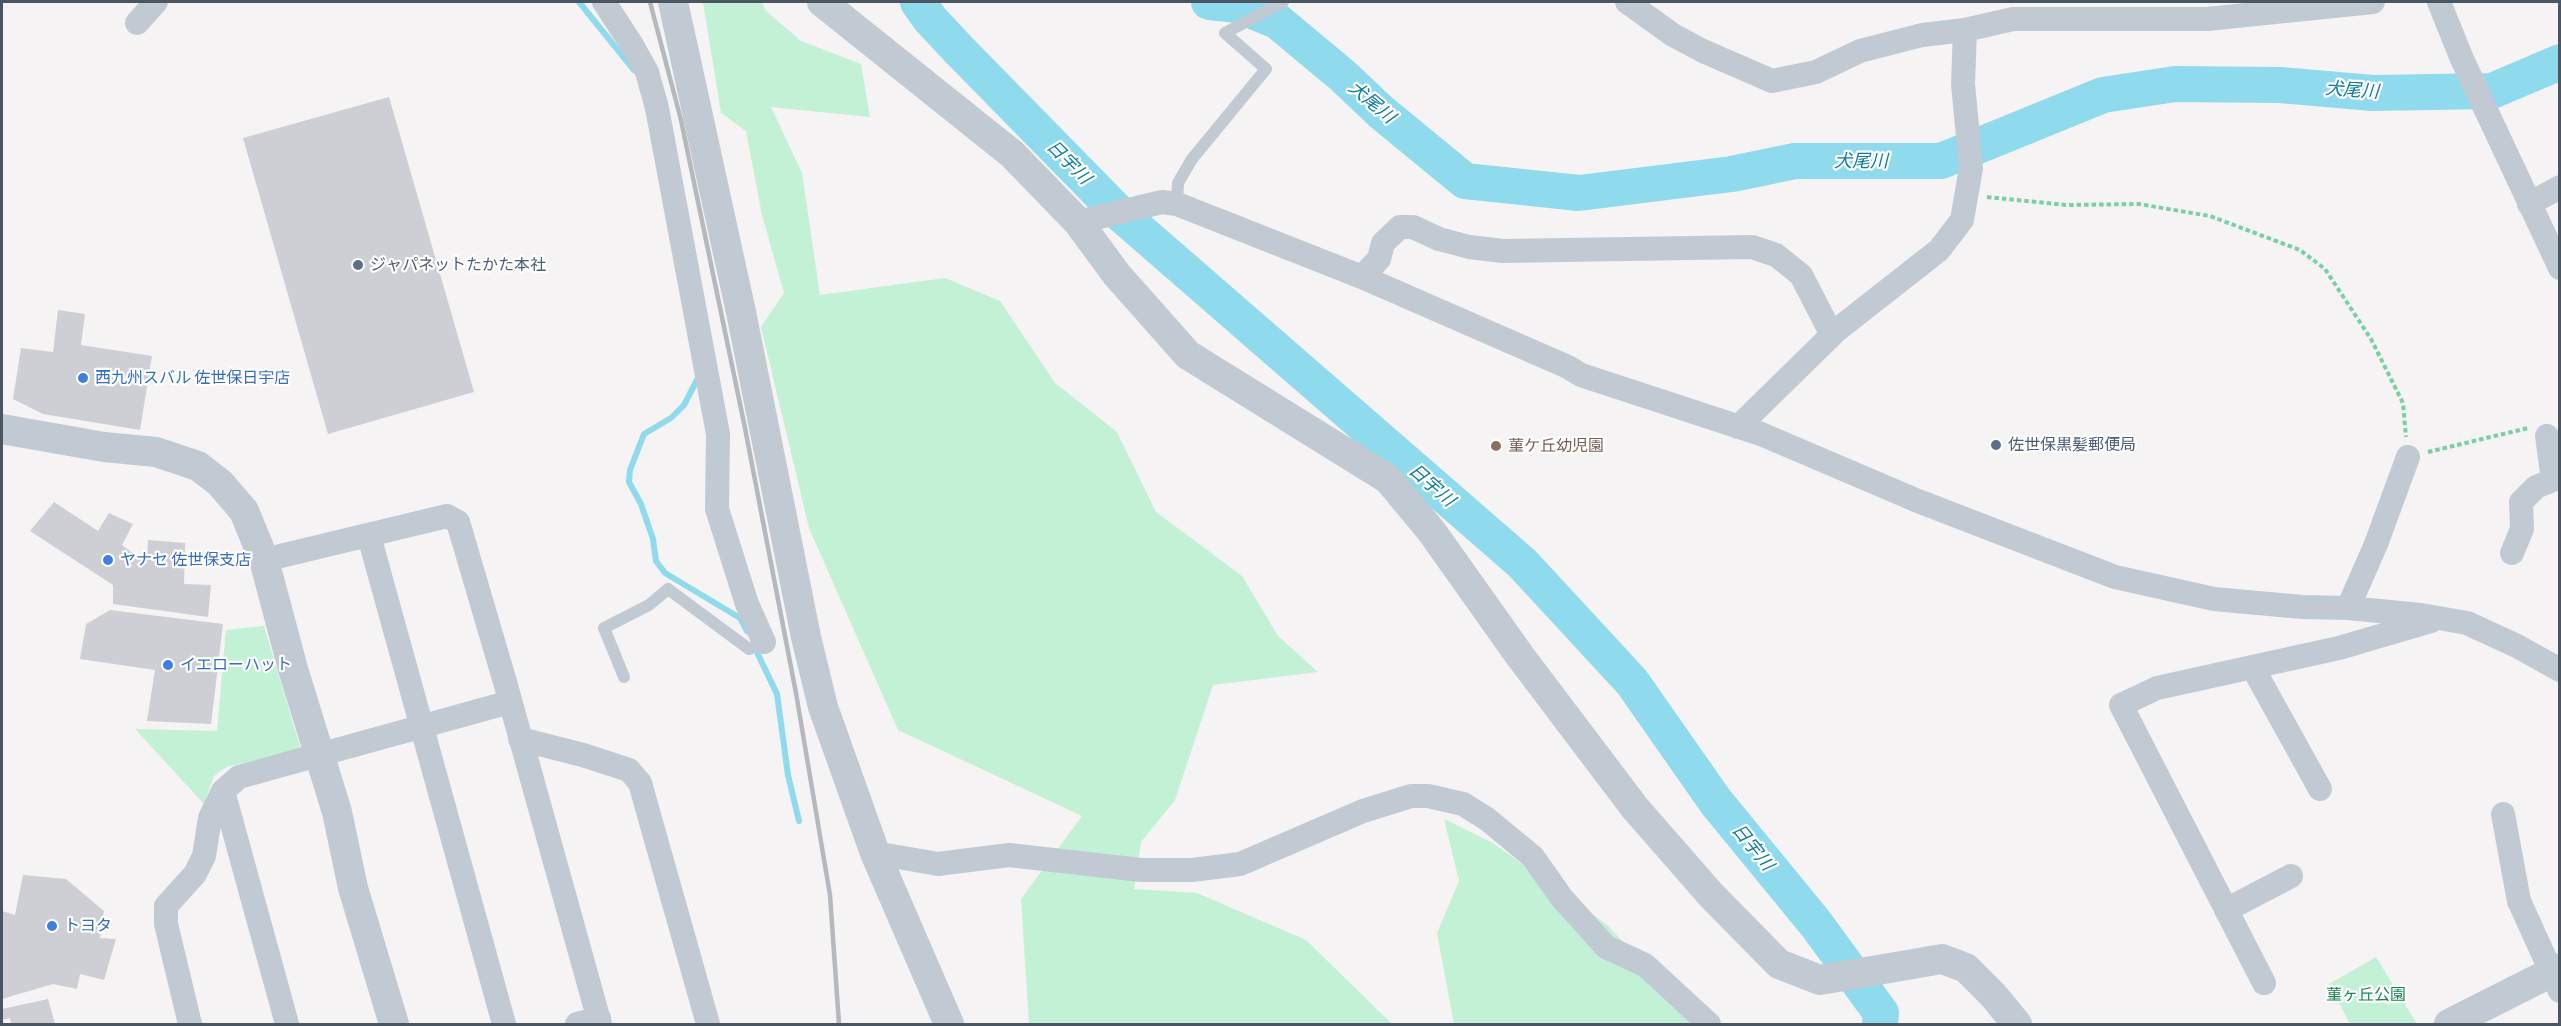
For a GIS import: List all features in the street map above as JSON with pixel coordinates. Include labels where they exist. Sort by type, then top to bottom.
[{"type":"street","points":[[137,24],[156,2]]},
{"type":"street","points":[[604,2],[647,72],[657,108],[700,328],[718,434],[717,509],[747,604],[756,645]]},
{"type":"street","points":[[673,2],[741,312],[806,637],[824,707],[875,853],[949,1024]]},
{"type":"street","points":[[822,2],[1012,154],[1085,221],[1117,275],[1188,355],[1388,479],[1432,532],[1520,656],[1635,808],[1712,895],[1779,964],[1820,980],[1942,959],[1966,968],[2017,1024]]},
{"type":"street","points":[[1627,2],[1683,40],[1772,81],[1816,72],[1860,51],[1922,35],[1965,30],[2013,19],[2207,19],[2373,2]]},
{"type":"street","points":[[2439,2],[2462,59],[2559,268]]},
{"type":"street","points":[[1738,427],[1832,335],[1939,250],[1962,220],[1971,168],[1964,84],[1965,30]]},
{"type":"street","points":[[2529,204],[2559,187]]},
{"type":"street","points":[[1085,221],[1170,203],[1362,277],[1568,367],[1581,375],[1761,434],[1918,501],[2115,577],[2214,599],[2302,608],[2348,608],[2467,623],[2517,645],[2559,670]]},
{"type":"street","points":[[1362,277],[1378,259],[1383,243],[1400,227],[1413,227],[1439,239],[1469,247],[1503,251],[1752,247],[1776,255],[1800,275],[1832,335]]},
{"type":"street","points":[[2,429],[104,447],[156,452],[198,466],[220,483],[244,511],[264,560],[318,755],[337,812],[353,888],[394,1024]]},
{"type":"street","points":[[2509,543],[2522,529],[2521,502],[2536,487],[2553,480],[2549,441]]},
{"type":"street","points":[[2348,608],[2376,544],[2408,457]]},
{"type":"street","points":[[264,560],[447,516],[458,522],[520,739],[592,1022]]},
{"type":"street","points":[[369,536],[504,1024]]},
{"type":"street","points":[[2264,984],[2121,705],[2157,687],[2340,648],[2439,618]]},
{"type":"street","points":[[2253,668],[2320,789]]},
{"type":"street","points":[[190,1024],[166,924],[166,906],[195,874],[204,856],[210,818],[223,791],[239,777],[510,702]]},
{"type":"street","points":[[520,739],[583,755],[629,770],[640,783],[708,1024]]},
{"type":"street","points":[[223,791],[287,1024]]},
{"type":"street","points":[[875,853],[938,864],[1009,855],[1142,870],[1192,870],[1247,862],[1363,811],[1411,796],[1428,796],[1463,804],[1488,819],[1533,857],[1561,897],[1606,947],[1645,964],[1709,1024]]},
{"type":"street","points":[[2451,1024],[2556,977],[2519,901],[2503,814]]},
{"type":"street","points":[[2226,910],[2291,876]]},
{"type":"lane","points":[[1170,203],[1192,159],[1266,69],[1225,33],[1283,2]]},
{"type":"lane","points":[[624,677],[604,628],[649,605],[668,589],[756,645]]},
{"type":"path","points":[[1966,201],[1985,197],[2066,205],[2139,204],[2210,216],[2300,250],[2325,269],[2371,339],[2403,403],[2408,457],[2549,441]]},
{"type":"green space","points":[[703,2],[762,2],[766,11],[801,41],[861,64],[870,117],[771,107],[802,173],[820,295],[945,278],[1000,301],[1055,383],[1117,432],[1156,512],[1242,576],[1278,636],[1318,672],[1213,685],[1175,800],[1141,842],[1134,889],[1197,893],[1306,940],[1392,1024],[1029,1024],[1021,899],[1082,816],[898,730],[809,528],[761,327],[784,293],[762,215],[746,131],[721,113]]},
{"type":"green space","points":[[264,626],[301,750],[226,767],[214,776],[204,804],[135,729],[217,731],[226,630]]},
{"type":"green space","points":[[1444,819],[1493,843],[1606,924],[1702,1024],[1454,1024],[1437,933],[1459,881]]},
{"type":"green space","name":"菫ヶ丘公園","points":[[2376,957],[2417,1024],[2350,1024],[2329,984]]},
{"type":"building","name":"ジャパネットたかた本社","points":[[389,97],[474,392],[328,434],[243,138]]},
{"type":"building","name":"西九州スバル 佐世保日宇店","points":[[58,310],[85,314],[81,345],[152,356],[140,430],[43,414],[13,399],[21,348],[53,352]]},
{"type":"building","name":"ヤナセ 佐世保支店","points":[[54,502],[98,531],[109,513],[133,524],[122,545],[143,561],[147,559],[148,540],[185,543],[184,584],[211,585],[208,617],[113,604],[113,585],[30,531]]},
{"type":"building","name":"イエローハット","points":[[110,610],[223,624],[211,724],[147,721],[155,670],[80,659],[86,624]]},
{"type":"building","name":"トヨタ","points":[[23,875],[66,879],[104,911],[100,938],[116,939],[104,980],[80,974],[77,989],[53,984],[2,999],[2,911],[15,915]]},
{"type":"building","points":[[48,999],[55,1024],[11,1024],[10,1018],[2,1020],[2,1009]]},
{"type":"waterway","points":[[579,2],[634,70]]},
{"type":"waterway","name":"日宇川","points":[[918,2],[930,19],[959,50],[1117,211],[1522,563],[1632,682],[1716,802],[1816,924],[1881,1013],[1880,1024]]},
{"type":"waterway","name":"犬尾川","points":[[1209,2],[1238,5],[1277,21],[1343,76],[1381,112],[1465,181],[1579,193],[1732,174],[1795,161],[1941,161],[2103,95],[2175,84],[2280,85],[2373,93],[2492,91],[2560,62]]},
{"type":"waterway","points":[[699,376],[684,405],[671,418],[644,434],[630,470],[629,482],[641,504],[653,539],[656,561],[665,573],[740,618],[747,631]]},
{"type":"waterway","points":[[754,646],[777,694],[788,775],[799,821]]},
{"type":"railway","points":[[650,2],[681,120],[744,423],[796,693],[830,895],[839,1024]]},
{"type":"place","name":"ジャパネットたかた本社","points":[[358,265]]},
{"type":"place","name":"西九州スバル 佐世保日宇店","points":[[83,378]]},
{"type":"place","name":"佐世保黒髪郵便局","points":[[1996,445]]},
{"type":"place","name":"菫ケ丘幼児園","points":[[1496,446]]},
{"type":"place","name":"ヤナセ 佐世保支店","points":[[108,560]]},
{"type":"place","name":"イエローハット","points":[[168,665]]},
{"type":"place","name":"トヨタ","points":[[52,926]]}]
